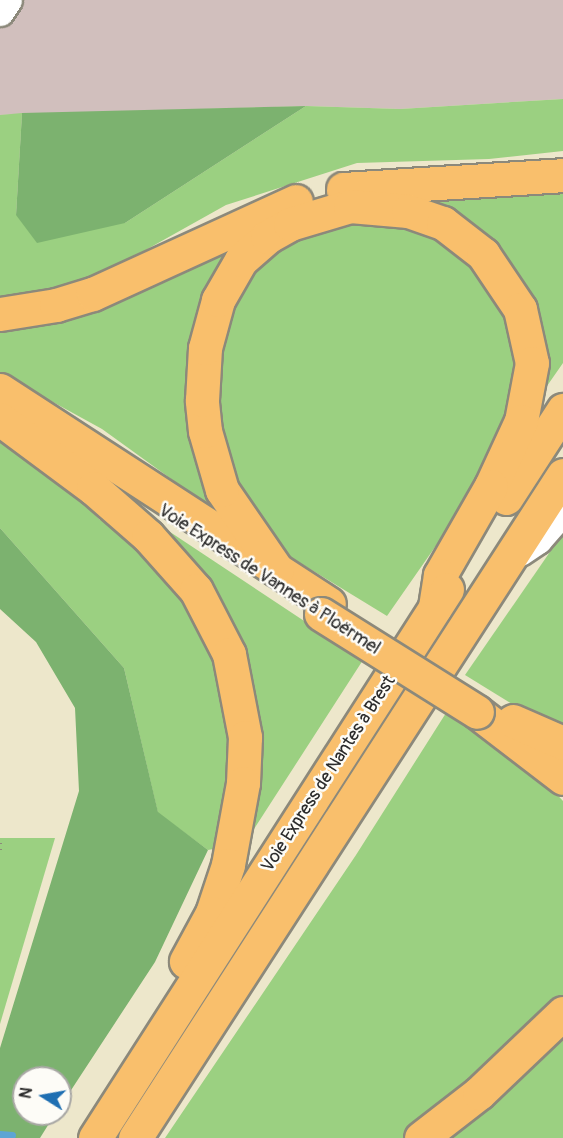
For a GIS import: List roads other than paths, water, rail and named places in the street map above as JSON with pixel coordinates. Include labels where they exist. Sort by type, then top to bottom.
[{"type":"highway","points":[[0,314],[56,305],[93,294],[280,206],[330,192],[363,185],[563,175]]},
{"type":"highway","points":[[277,570],[222,490],[208,442],[202,400],[205,348],[218,300],[242,261],[267,237],[290,224],[350,206],[408,211],[443,223],[483,254],[520,309],[532,363],[529,393],[518,430],[491,486],[440,575],[435,608]]},
{"type":"highway","name":"Voie Express de Vannes à Ploërmel","points":[[0,390],[277,570],[325,609]]},
{"type":"highway","name":"Voie Express de Vannes à Ploërmel","points":[[0,407],[480,708],[563,778]]},
{"type":"highway","name":"Voie Express de Nantes à Brest","points":[[95,1138],[563,410]]},
{"type":"highway","points":[[0,419],[93,488],[172,562],[196,590],[213,621],[229,654],[240,696],[245,737],[243,783],[228,866],[212,913],[152,1020],[148,1055]]},
{"type":"highway","name":"Voie Express de Nantes à Brest","points":[[135,1138],[563,475]]},
{"type":"highway","name":"Voie Express de Vannes à Ploërmel","points":[[480,708],[538,735],[563,743]]},
{"type":"highway","points":[[421,1138],[479,1093],[563,1013]]},
{"type":"lane","points":[[0,12],[8,0]]},
{"type":"lane","points":[[509,559],[538,540],[563,511]]},
{"type":"waterway","points":[[0,1134],[12,1135]]}]
